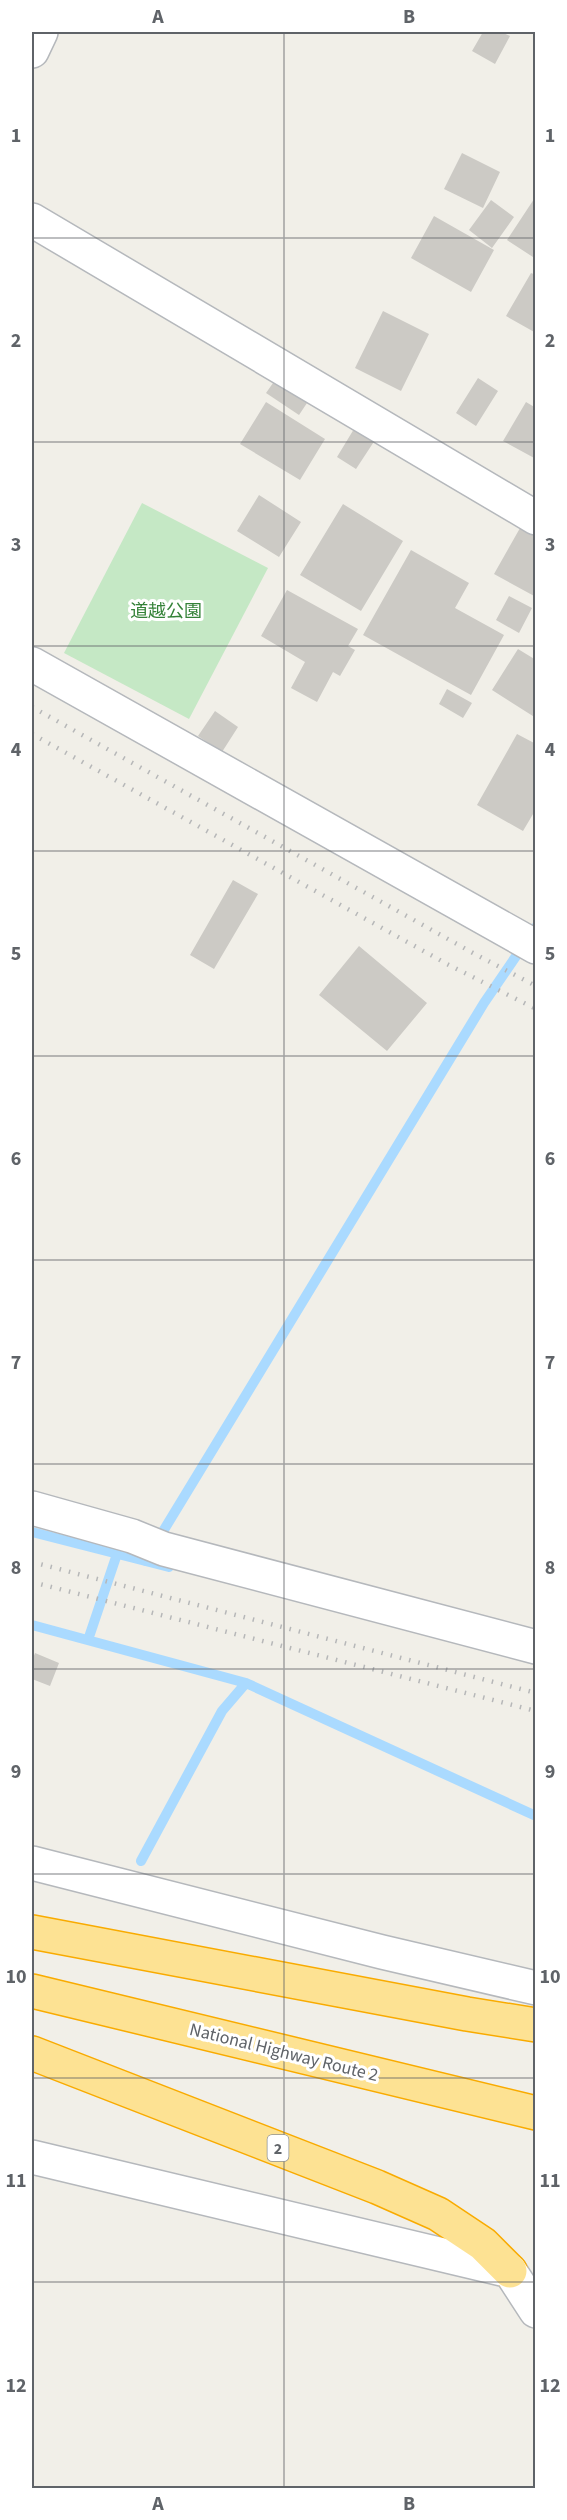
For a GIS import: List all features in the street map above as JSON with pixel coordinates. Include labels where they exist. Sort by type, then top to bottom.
[{"type":"highway","points":[[32,1932],[536,2025]]},
{"type":"highway","name":"National Highway Route 2","points":[[32,1991],[536,2113]]},
{"type":"highway","name":"2","points":[[32,2053],[377,2187],[438,2214],[483,2244],[510,2271]]},
{"type":"street","points":[[32,51],[41,32]]},
{"type":"street","points":[[32,220],[536,518]]},
{"type":"street","points":[[32,664],[528,943]]},
{"type":"street","points":[[32,1508],[132,1536],[156,1546],[536,1647]]},
{"type":"street","points":[[32,1863],[370,1949],[536,1988]]},
{"type":"street","points":[[32,2157],[510,2271],[536,2312]]},
{"type":"green space","name":"道越公園","points":[[142,503],[268,568],[189,719],[64,653]]},
{"type":"building","points":[[483,32],[501,32],[510,36],[495,64],[472,51]]},
{"type":"building","points":[[462,153],[500,172],[483,208],[444,189]]},
{"type":"building","points":[[536,196],[536,259],[507,240]]},
{"type":"building","points":[[491,200],[514,217],[492,248],[469,230]]},
{"type":"building","points":[[434,216],[494,250],[471,292],[411,258]]},
{"type":"building","points":[[531,273],[536,275],[536,333],[506,316]]},
{"type":"building","points":[[383,311],[429,334],[401,391],[355,368]]},
{"type":"building","points":[[280,373],[313,394],[299,415],[266,393]]},
{"type":"building","points":[[478,378],[498,391],[476,426],[456,413]]},
{"type":"building","points":[[266,402],[325,439],[300,480],[240,444]]},
{"type":"building","points":[[526,402],[536,408],[536,459],[503,441]]},
{"type":"building","points":[[357,424],[377,437],[356,469],[337,457]]},
{"type":"building","points":[[259,495],[301,522],[279,557],[237,531]]},
{"type":"building","points":[[343,504],[403,541],[361,611],[300,575]]},
{"type":"building","points":[[524,521],[536,527],[536,597],[494,574]]},
{"type":"building","points":[[411,550],[469,583],[455,608],[504,635],[471,695],[363,635]]},
{"type":"building","points":[[287,590],[358,629],[348,646],[355,650],[340,676],[333,672],[317,702],[291,688],[305,662],[261,636]]},
{"type":"building","points":[[509,596],[532,608],[519,633],[496,620]]},
{"type":"building","points":[[518,649],[536,660],[536,718],[492,690]]},
{"type":"building","points":[[447,689],[472,703],[463,718],[439,704]]},
{"type":"building","points":[[215,711],[238,727],[222,752],[198,736]]},
{"type":"building","points":[[517,734],[536,744],[536,809],[523,831],[477,805]]},
{"type":"building","points":[[233,880],[258,894],[214,969],[190,955]]},
{"type":"building","points":[[359,946],[427,1003],[387,1051],[319,995]]},
{"type":"building","points":[[35,1653],[59,1663],[50,1686],[32,1679],[32,1661]]},
{"type":"waterway","points":[[145,1561],[484,1003],[536,927]]},
{"type":"waterway","points":[[32,1532],[169,1567]]},
{"type":"waterway","points":[[88,1640],[117,1554]]},
{"type":"waterway","points":[[32,1625],[246,1683],[536,1816]]},
{"type":"waterway","points":[[141,1861],[222,1711],[246,1683]]},
{"type":"railway","points":[[32,707],[536,986]]},
{"type":"railway","points":[[32,734],[447,964],[536,1009]]},
{"type":"railway","points":[[32,1562],[536,1693]]},
{"type":"railway","points":[[32,1582],[536,1711]]}]
